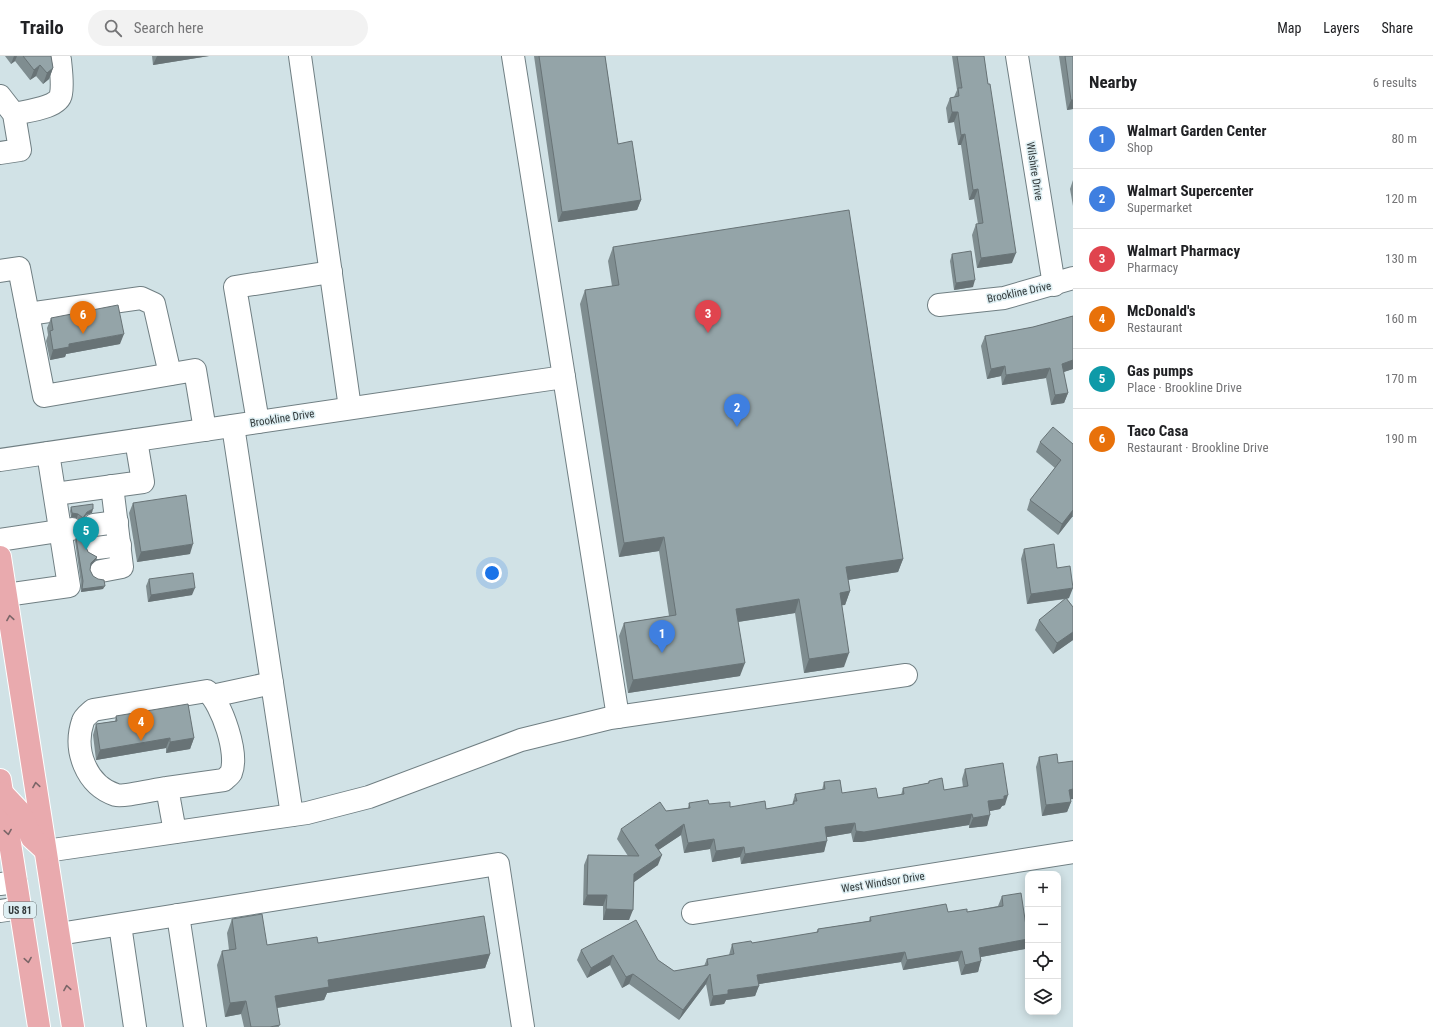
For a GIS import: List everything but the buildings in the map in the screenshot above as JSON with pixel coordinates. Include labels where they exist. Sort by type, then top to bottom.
[{"type":"main road","points":[[0,557],[73,1027]]},
{"type":"main road","points":[[1,789],[20,812],[32,838],[46,851]]},
{"type":"main road","name":"US 81","points":[[1,789],[10,909],[39,1027]]},
{"type":"street","points":[[14,114],[56,103],[61,96],[62,88],[60,60],[58,56]]},
{"type":"street","points":[[300,56],[350,408]]},
{"type":"street","points":[[513,56],[618,718]]},
{"type":"street","name":"Wilshire Drive","points":[[1017,56],[1063,282]]},
{"type":"street","points":[[0,96],[14,114],[20,150],[0,153]]},
{"type":"street","points":[[0,271],[20,268],[44,396],[194,370],[205,430]]},
{"type":"street","points":[[258,422],[235,287],[331,272]]},
{"type":"street","name":"Brookline Drive","points":[[939,305],[1004,298],[1063,282]]},
{"type":"street","points":[[28,314],[141,298],[154,304],[170,374]]},
{"type":"street","name":"Brookline Drive","points":[[0,460],[564,377]]},
{"type":"street","points":[[234,426],[292,815]]},
{"type":"street","points":[[55,494],[144,482],[136,440]]},
{"type":"street","points":[[6,595],[69,586],[73,574],[66,530],[55,494],[48,453]]},
{"type":"street","points":[[101,571],[122,568],[112,486]]},
{"type":"street","points":[[94,525],[117,522]]},
{"type":"street","points":[[0,540],[66,530]]},
{"type":"street","points":[[98,548],[120,545]]},
{"type":"street","points":[[46,851],[307,813],[369,796],[521,740],[618,718],[906,675]]},
{"type":"street","points":[[212,696],[272,683]]},
{"type":"street","points":[[207,691],[212,696],[227,728],[232,744],[233,761],[231,774],[224,780],[167,788],[117,796],[102,789],[90,776],[82,761],[80,749],[83,720],[93,710],[207,691]]},
{"type":"street","points":[[167,788],[175,832]]},
{"type":"street","name":"West Windsor Drive","points":[[693,913],[1073,852]]},
{"type":"street","points":[[59,934],[498,864],[523,1027]]},
{"type":"street","points":[[178,915],[195,1027]]},
{"type":"street","points":[[120,924],[135,1027]]},
{"type":"place","name":"Walmart Pharmacy","points":[[708,333]]},
{"type":"place","name":"Taco Casa","points":[[83,334]]},
{"type":"place","name":"Walmart Supercenter","points":[[737,427]]},
{"type":"place","name":"Gas pumps","points":[[86,550]]},
{"type":"place","name":"Walmart Garden Center","points":[[662,653]]},
{"type":"place","name":"McDonald's","points":[[141,741]]}]
